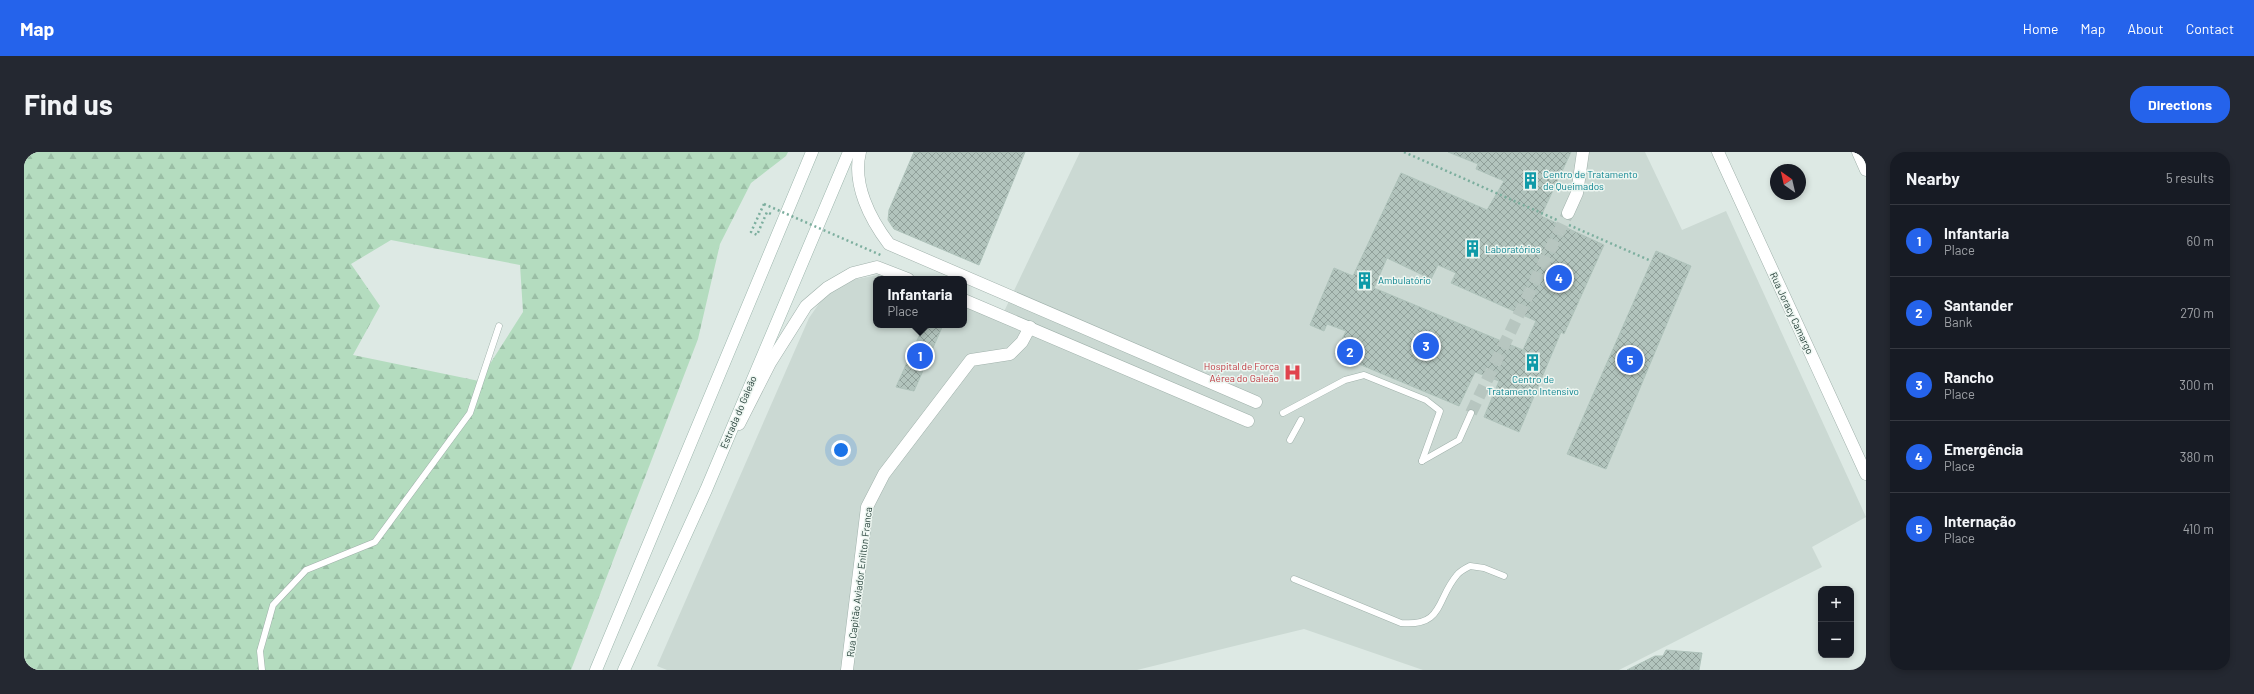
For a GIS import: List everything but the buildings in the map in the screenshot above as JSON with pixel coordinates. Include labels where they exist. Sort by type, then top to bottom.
[{"type":"street","points":[[596,670],[812,152]]},
{"type":"street","name":"Estrada do Galeão","points":[[624,670],[706,490],[849,152]]},
{"type":"street","points":[[860,152],[858,159],[860,183],[866,207],[876,227],[889,244],[963,276]]},
{"type":"street","points":[[1568,213],[1577,194],[1584,152]]},
{"type":"street","name":"Rua Joracy Camargo","points":[[1718,152],[1866,474]]},
{"type":"street","points":[[1858,152],[1866,170]]},
{"type":"street","points":[[706,490],[770,363],[806,306],[827,288],[853,273],[877,268],[900,276]]},
{"type":"street","points":[[967,278],[1256,402]]},
{"type":"street","points":[[967,301],[1248,420]]},
{"type":"street","name":"Rua Capitão Aviador Enilton Franca","points":[[847,670],[866,507],[884,474],[971,360],[1010,354],[1022,342],[1030,327]]},
{"type":"lane","points":[[262,670],[260,651],[273,605],[306,570],[375,542],[470,413],[500,326]]},
{"type":"lane","points":[[1283,413],[1346,380],[1364,375],[1426,400],[1440,411],[1422,461],[1459,440],[1471,413]]},
{"type":"lane","points":[[1290,440],[1301,420]]},
{"type":"lane","points":[[1294,579],[1401,624],[1418,625],[1431,617],[1457,574],[1470,566],[1484,568],[1504,576]]},
{"type":"path","points":[[1404,152],[1651,261]]},
{"type":"path","points":[[767,212],[757,234],[751,232],[764,204],[883,256]]},
{"type":"shaded area","name":"Hospital de Força Aérea do Galeão","points":[[1080,152],[1645,152],[1682,230],[1726,211],[1866,517],[1812,547],[1822,567],[1619,670],[1423,670],[1304,629],[1137,670],[667,670],[657,666],[809,318],[825,295],[852,280],[878,275],[881,276],[873,276],[873,328],[967,328],[967,308],[1000,320]]},
{"type":"green space","points":[[24,152],[788,152],[786,156],[751,183],[720,244],[698,339],[571,670],[24,670]],"holes":[[[391,240],[520,265],[523,312],[479,381],[353,355],[380,306],[351,264]]]},
{"type":"tunnel","points":[[1471,413],[1568,213]]},
{"type":"place","name":"Centro de Tratamento de Queimados","points":[[1530,180]]},
{"type":"place","name":"Laboratórios","points":[[1472,249]]},
{"type":"place","name":"Emergência","points":[[1559,278]]},
{"type":"place","name":"Ambulatório","points":[[1365,280]]},
{"type":"place","name":"Rancho","points":[[1426,346]]},
{"type":"place","name":"Santander","points":[[1350,352]]},
{"type":"place","name":"Infantaria","points":[[920,356]]},
{"type":"place","name":"Internação","points":[[1630,360]]},
{"type":"place","name":"Centro de Tratamento Intensivo","points":[[1533,362]]},
{"type":"place","name":"Hospital de Força Aérea do Galeão","points":[[1292,372]]}]
